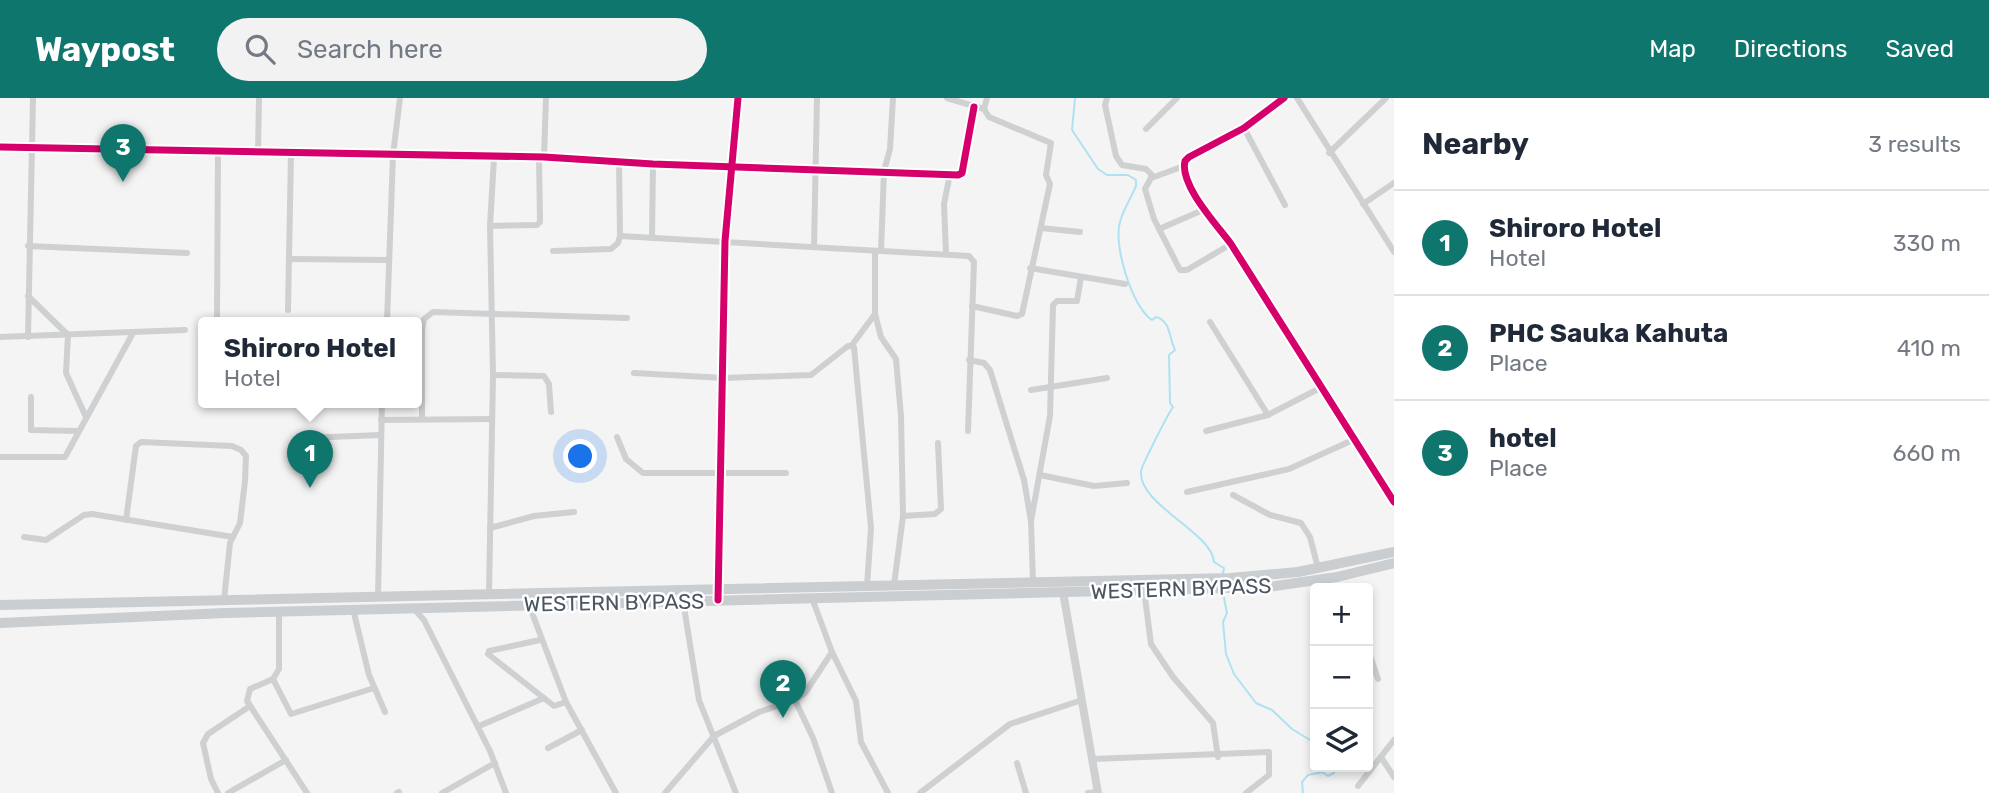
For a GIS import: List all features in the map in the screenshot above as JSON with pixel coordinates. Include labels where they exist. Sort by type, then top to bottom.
[{"type":"main road","name":"WESTERN BYPASS","points":[[0,623],[279,611],[682,601],[718,595],[867,587],[1268,576],[1394,552]]},
{"type":"main road","name":"WESTERN BYPASS","points":[[0,605],[489,596],[718,595],[812,598],[1268,587],[1338,582],[1394,563]]},
{"type":"street","points":[[27,337],[33,98]]},
{"type":"street","points":[[258,153],[259,98]]},
{"type":"street","points":[[387,317],[393,155],[400,98]]},
{"type":"street","points":[[490,226],[537,225],[540,222],[541,157],[546,98]]},
{"type":"street","points":[[718,595],[725,241],[738,98]]},
{"type":"street","points":[[814,247],[817,98]]},
{"type":"street","points":[[893,98],[890,149],[884,171],[875,314],[881,337],[896,359],[901,416],[902,516],[894,586]]},
{"type":"street","points":[[947,98],[984,110],[989,117],[1051,143],[1046,175],[1050,184],[1021,315],[972,306]]},
{"type":"street","points":[[984,110],[988,98]]},
{"type":"street","points":[[1107,98],[1105,105],[1118,160],[1136,169],[1146,169],[1152,176]]},
{"type":"street","points":[[1146,129],[1177,98]]},
{"type":"street","points":[[1231,244],[1183,271],[1178,268],[1144,190],[1152,176],[1184,166],[1189,158],[1244,128],[1284,98]]},
{"type":"street","points":[[1297,98],[1329,153],[1394,252]]},
{"type":"street","points":[[1329,153],[1386,98]]},
{"type":"street","points":[[0,147],[541,157],[653,164],[950,174],[962,173],[974,107]]},
{"type":"street","points":[[1244,128],[1285,205]]},
{"type":"street","points":[[218,153],[218,317]]},
{"type":"street","points":[[288,310],[292,153]]},
{"type":"street","points":[[489,596],[493,375],[489,313],[494,158]]},
{"type":"street","points":[[553,251],[611,249],[618,243],[619,160]]},
{"type":"street","points":[[652,238],[653,164]]},
{"type":"street","points":[[1184,166],[1203,210],[1231,244],[1394,502]]},
{"type":"street","points":[[946,254],[944,204],[950,174]]},
{"type":"street","points":[[1363,204],[1394,183]]},
{"type":"street","points":[[1159,229],[1203,210]]},
{"type":"street","points":[[1041,228],[1080,232]]},
{"type":"street","points":[[620,236],[946,254],[973,259],[968,431]]},
{"type":"street","points":[[28,246],[187,253]]},
{"type":"street","points":[[289,258],[389,261]]},
{"type":"street","points":[[1030,268],[1125,284]]},
{"type":"street","points":[[1031,521],[1050,415],[1053,305],[1057,301],[1077,301],[1081,277]]},
{"type":"street","points":[[28,296],[68,335],[66,373],[86,417]]},
{"type":"street","points":[[422,335],[424,319],[433,312],[627,318]]},
{"type":"street","points":[[635,373],[724,378],[811,375],[852,345],[875,314]]},
{"type":"street","points":[[1210,322],[1268,415]]},
{"type":"street","points":[[0,337],[186,330]]},
{"type":"street","points":[[0,457],[63,458],[132,333]]},
{"type":"street","points":[[852,345],[855,351],[871,528],[867,587]]},
{"type":"street","points":[[969,360],[984,363],[990,370],[1024,480],[1031,521],[1033,582]]},
{"type":"street","points":[[493,375],[544,376],[549,384],[551,412]]},
{"type":"street","points":[[1031,390],[1107,378]]},
{"type":"street","points":[[1206,431],[1268,415],[1322,387]]},
{"type":"street","points":[[31,397],[31,430],[78,431]]},
{"type":"street","points":[[378,598],[382,408]]},
{"type":"street","points":[[422,408],[422,419]]},
{"type":"street","points":[[381,420],[492,419]]},
{"type":"street","points":[[304,438],[380,435]]},
{"type":"street","points":[[617,437],[626,459],[643,473],[786,473]]},
{"type":"street","points":[[1187,492],[1289,469],[1355,439]]},
{"type":"street","points":[[126,520],[135,446],[141,442],[232,446],[241,450],[246,456],[240,523],[231,540],[224,602]]},
{"type":"street","points":[[902,516],[935,514],[940,509],[938,443]]},
{"type":"street","points":[[1040,475],[1094,486],[1127,483]]},
{"type":"street","points":[[1233,495],[1270,515],[1301,523],[1310,537],[1318,568]]},
{"type":"street","points":[[490,528],[534,516],[574,512]]},
{"type":"street","points":[[24,537],[46,540],[84,515],[126,520],[231,540]]},
{"type":"street","points":[[1144,590],[1152,644],[1173,677],[1213,723],[1218,757]]},
{"type":"street","points":[[1063,592],[1098,792],[1087,793]]},
{"type":"street","points":[[812,598],[832,652],[856,701],[861,742],[888,793]]},
{"type":"street","points":[[682,601],[699,700],[736,793]]},
{"type":"street","points":[[529,605],[540,640],[566,702],[616,793]]},
{"type":"street","points":[[424,620],[432,608]]},
{"type":"street","points":[[354,609],[374,688],[385,712]]},
{"type":"street","points":[[414,609],[424,620],[479,726],[506,793]]},
{"type":"street","points":[[279,611],[279,670],[273,679],[247,692],[250,706],[307,793]]},
{"type":"street","points":[[540,640],[489,651],[488,654],[556,706],[566,702]]},
{"type":"street","points":[[665,793],[714,736],[759,712],[796,701],[832,652]]},
{"type":"street","points":[[1373,664],[1378,679]]},
{"type":"street","points":[[273,679],[291,714],[374,688]]},
{"type":"street","points":[[479,726],[544,698]]},
{"type":"street","points":[[920,793],[1010,724],[1082,700]]},
{"type":"street","points":[[796,701],[813,738],[832,793]]},
{"type":"street","points":[[218,793],[211,779],[202,743],[208,734],[250,706]]},
{"type":"street","points":[[548,748],[582,730]]},
{"type":"street","points":[[1358,786],[1394,740]]},
{"type":"street","points":[[1093,759],[1270,754],[1269,775],[1246,793]]},
{"type":"street","points":[[1381,757],[1394,777]]},
{"type":"street","points":[[228,793],[286,760]]},
{"type":"street","points":[[442,793],[495,763]]},
{"type":"street","points":[[1017,763],[1026,793]]},
{"type":"waterway","points":[[1075,98],[1072,130],[1098,169],[1107,175],[1128,175],[1136,180],[1136,186],[1120,222],[1119,245],[1122,260],[1138,302],[1152,320],[1156,317],[1164,322],[1175,350],[1169,355],[1170,403],[1173,407],[1142,467],[1143,483],[1162,507],[1201,540],[1210,551],[1214,562],[1224,568],[1223,573]]},
{"type":"waterway","points":[[1223,593],[1227,613],[1223,622],[1226,654],[1234,674],[1256,703],[1272,710],[1292,729],[1310,740]]},
{"type":"waterway","points":[[1303,793],[1302,782],[1308,775],[1322,772]]},
{"type":"waterway","points":[[1322,772],[1328,776],[1334,772]]},
{"type":"cycle path","points":[[718,600],[725,241],[738,98]]},
{"type":"cycle path","points":[[1284,98],[1244,128],[1189,157],[1185,161],[1185,171],[1193,193],[1231,244],[1394,502]]},
{"type":"cycle path","points":[[0,147],[544,157],[653,164],[958,175],[962,173],[974,107]]},
{"type":"place","name":"hotel","points":[[123,182]]},
{"type":"place","name":"Shiroro Hotel","points":[[310,488]]},
{"type":"place","name":"PHC Sauka Kahuta","points":[[783,718]]}]
